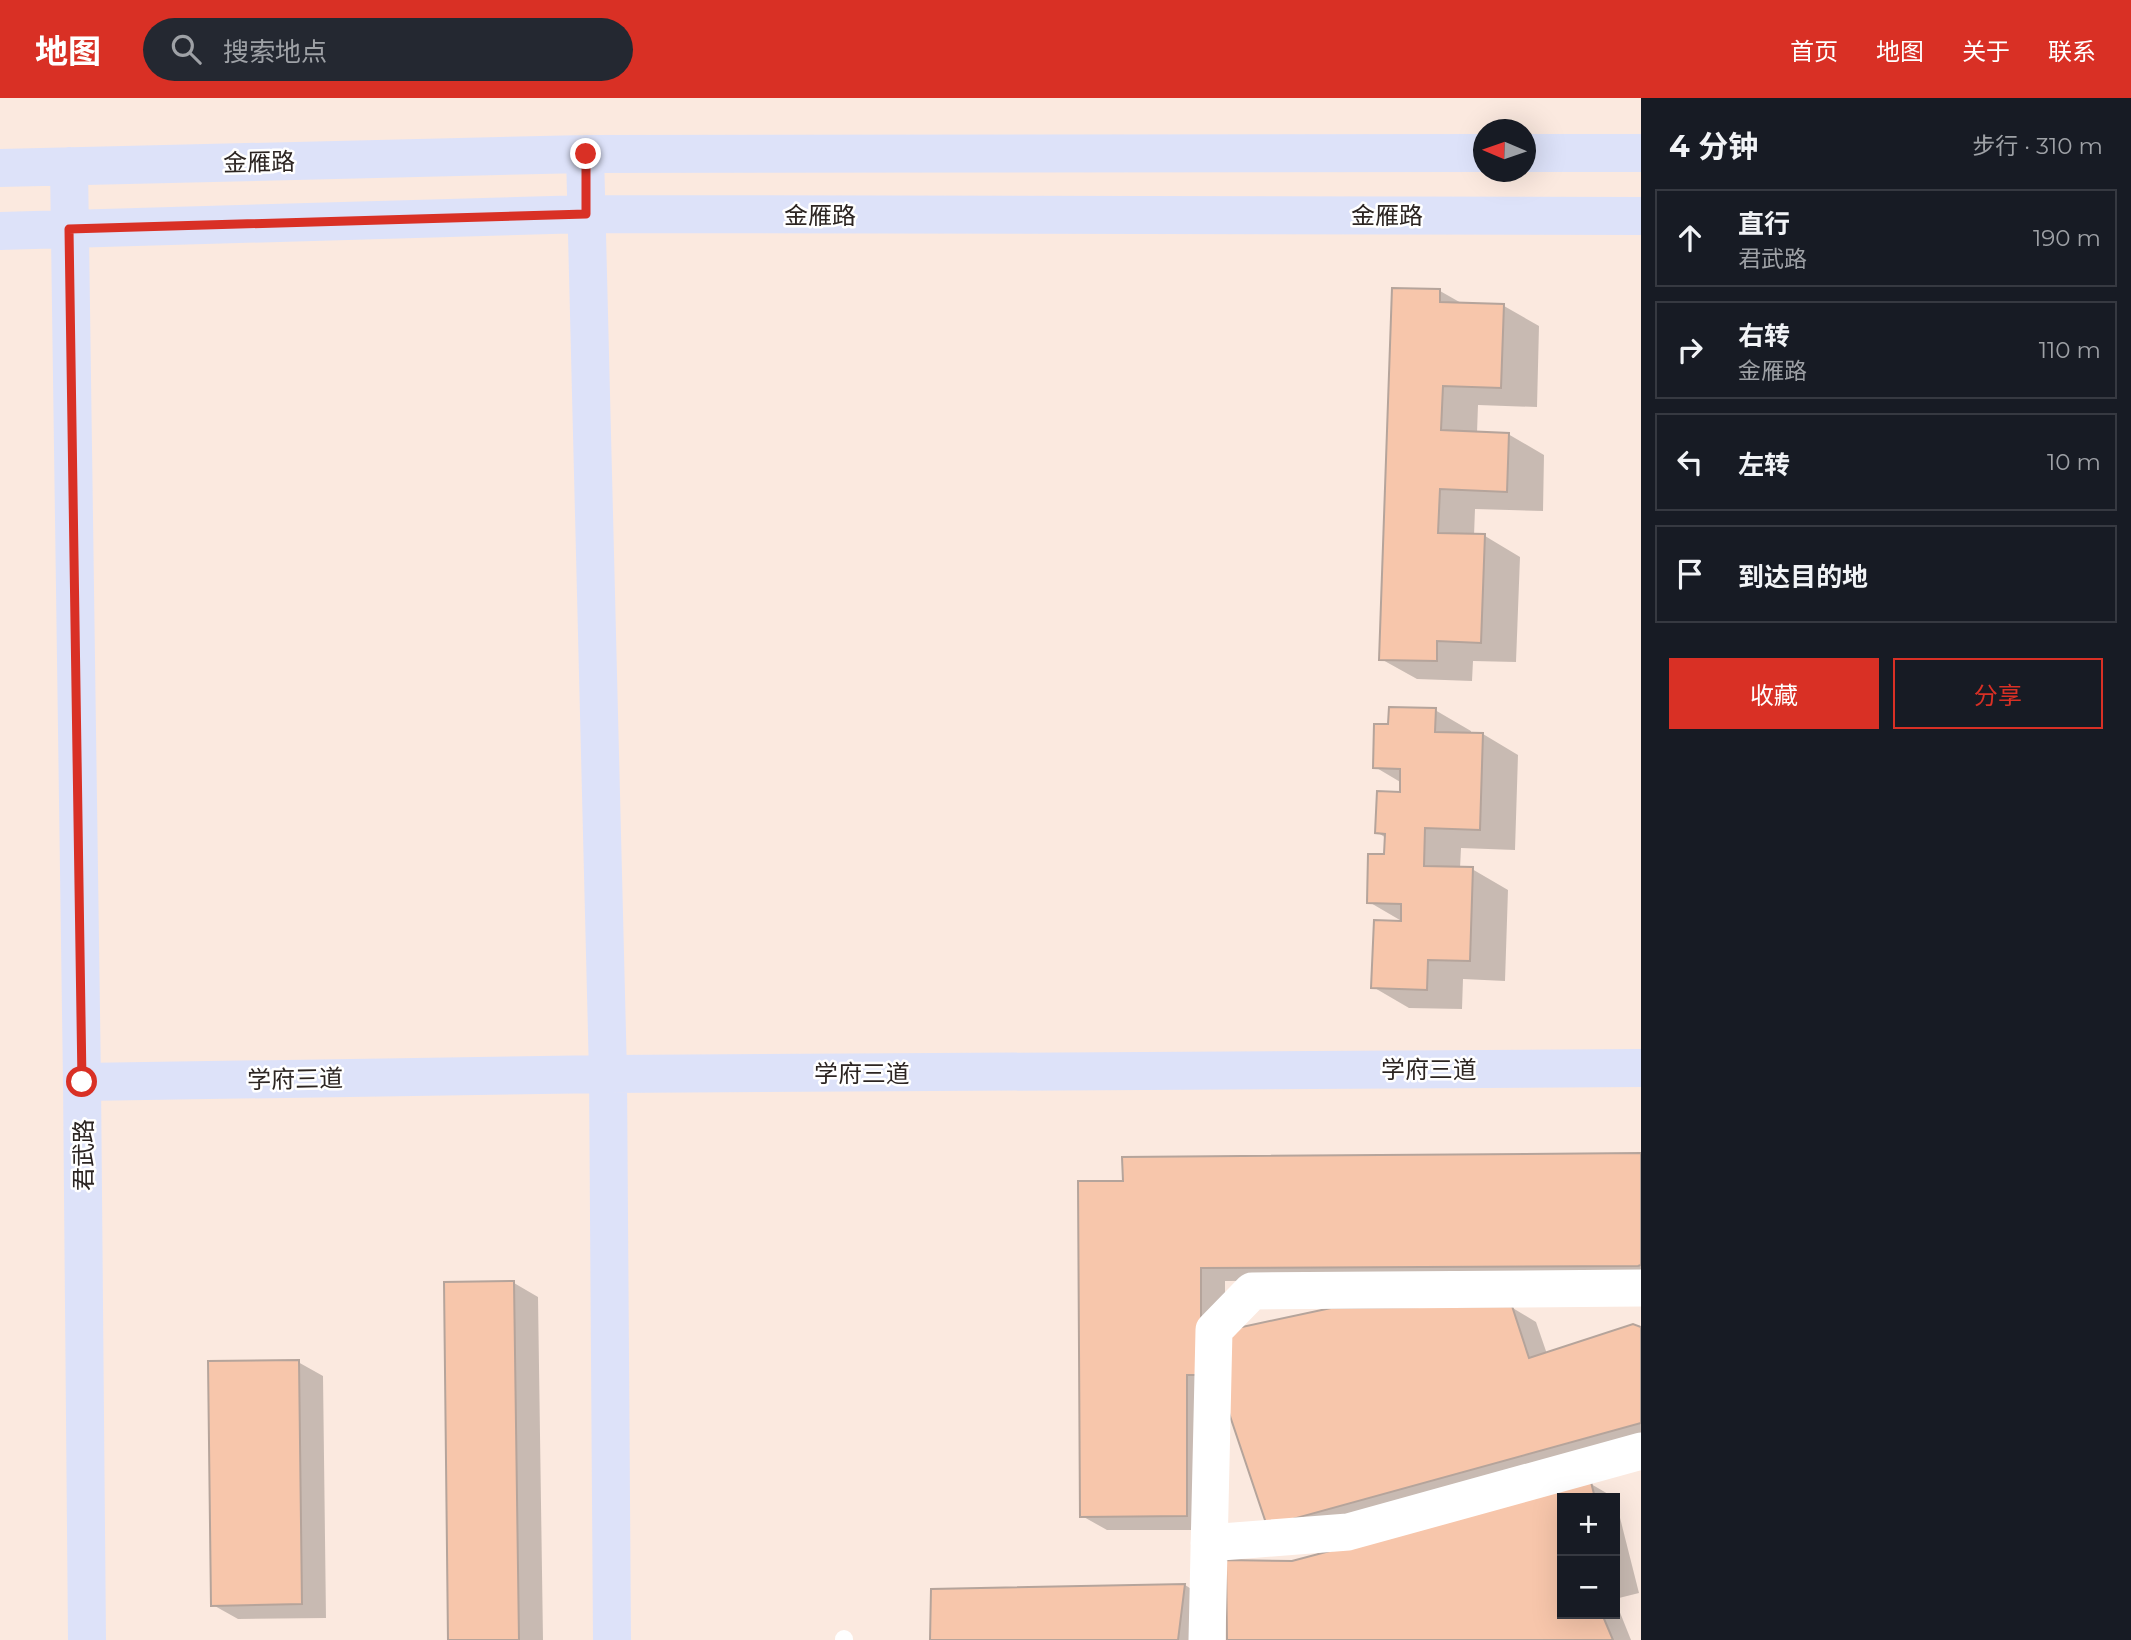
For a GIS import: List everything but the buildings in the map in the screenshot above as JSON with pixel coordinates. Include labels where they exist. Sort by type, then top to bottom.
[{"type":"street","name":"金雁路","points":[[0,168],[586,154],[1473,153]]},
{"type":"street","points":[[1536,153],[1641,153]]},
{"type":"street","points":[[586,154],[608,1074],[612,1640]]},
{"type":"street","name":"君武路","points":[[69,166],[87,1640]]},
{"type":"street","name":"金雁路","points":[[0,232],[586,214],[1641,216]]},
{"type":"street","name":"学府三道","points":[[82,1082],[608,1074],[1641,1068]]},
{"type":"street","points":[[1206,1640],[1214,1330],[1252,1291],[1641,1288]]},
{"type":"street","points":[[1209,1543],[1348,1532],[1641,1451]]},
{"type":"route","points":[[82,1082],[69,229],[586,214],[586,154]]}]
